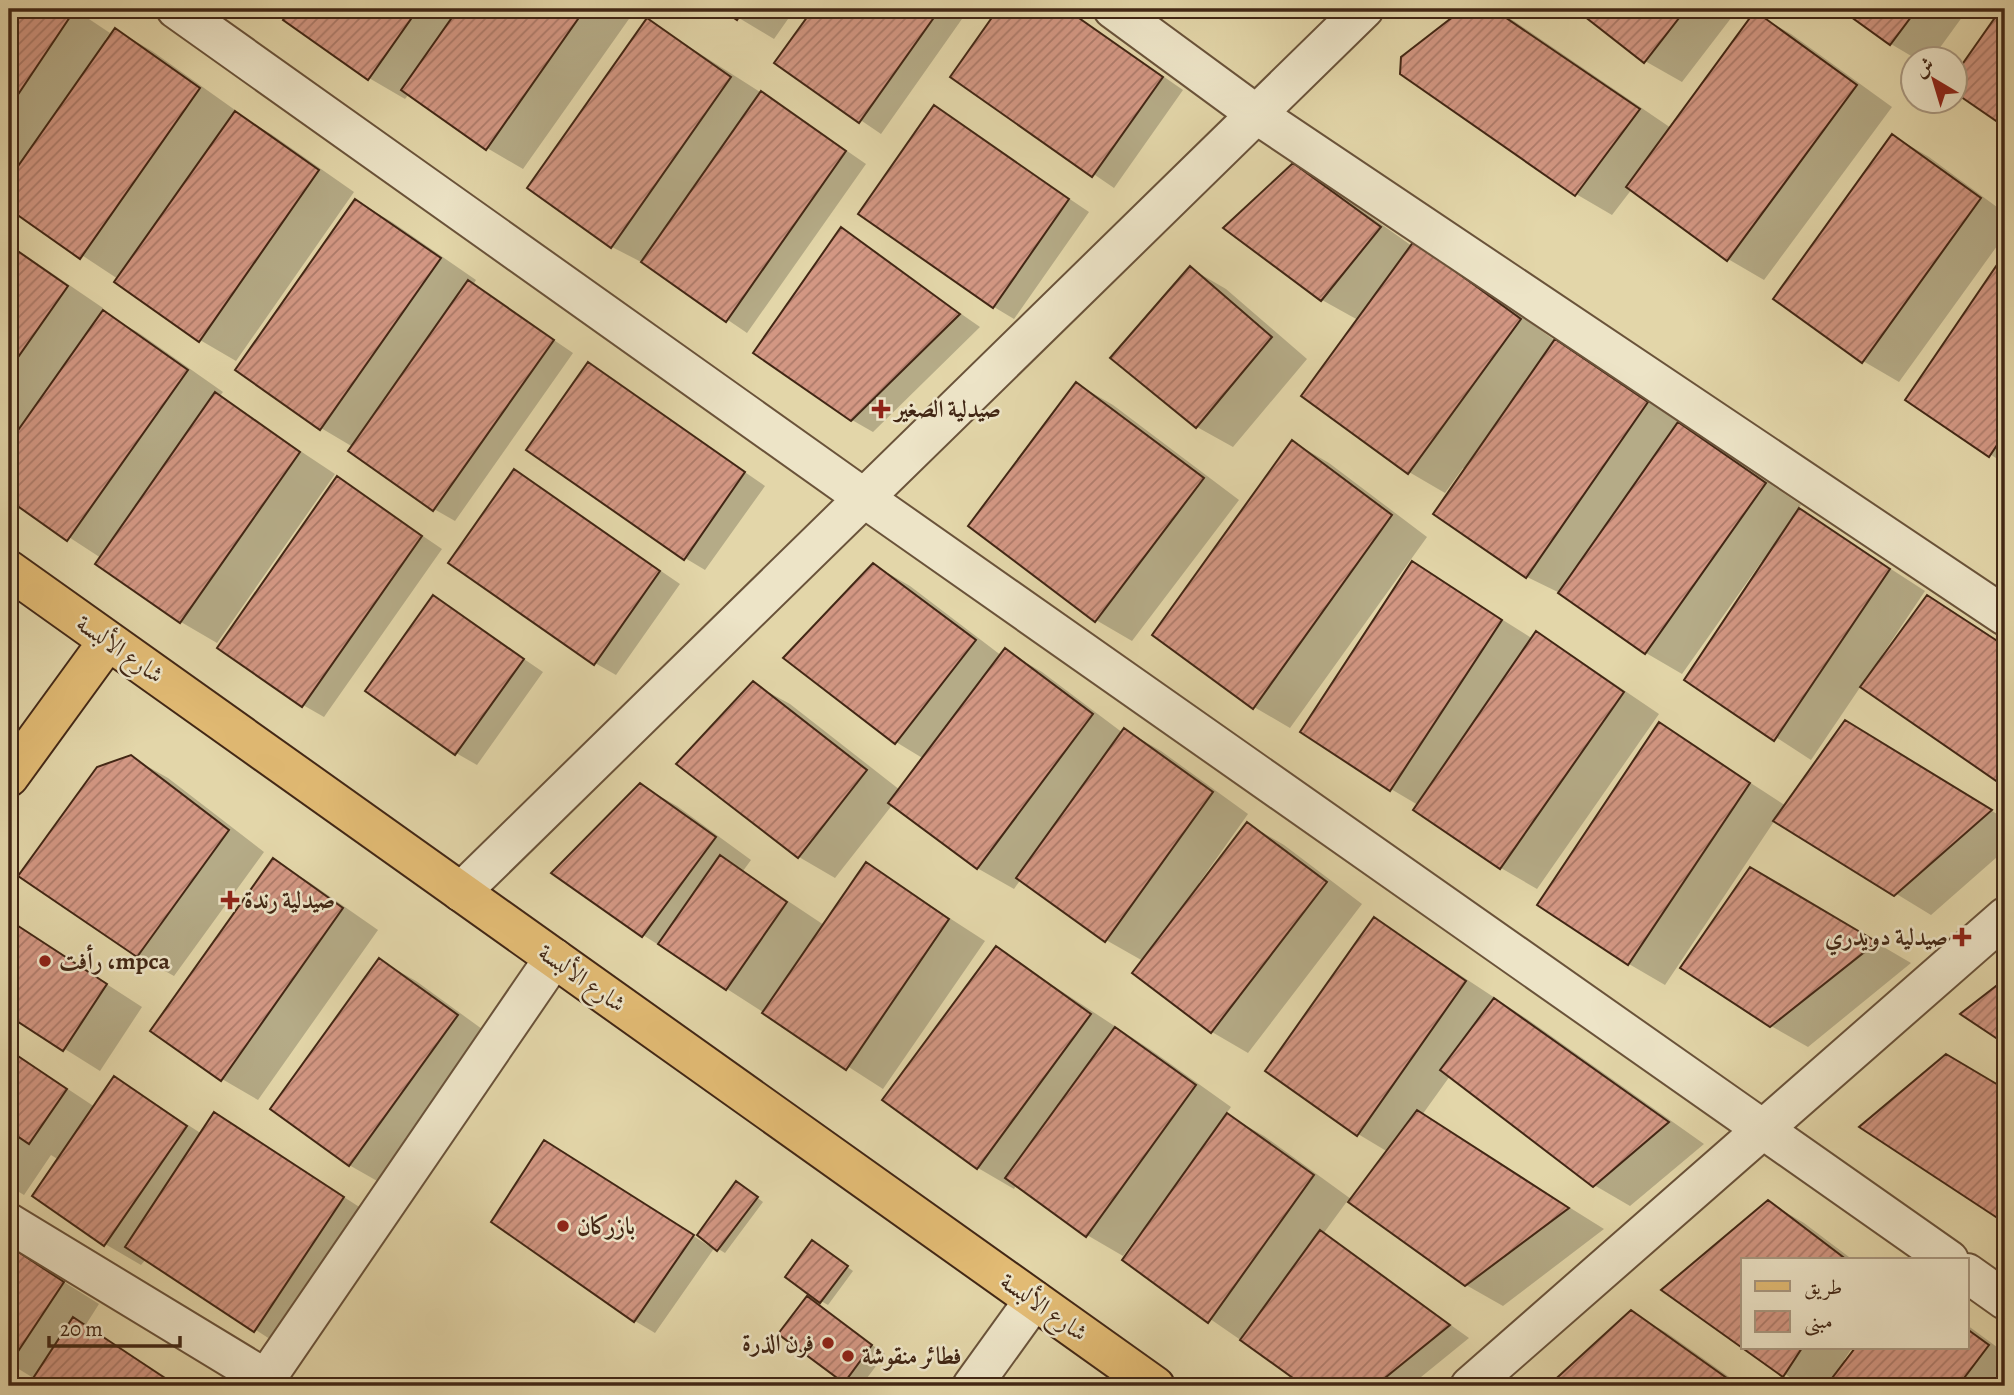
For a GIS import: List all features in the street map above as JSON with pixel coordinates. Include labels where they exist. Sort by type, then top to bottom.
[{"type":"main road","name":"شارع الألبسة","points":[[9,570],[1155,1386]]},
{"type":"main road","points":[[9,777],[108,641]]},
{"type":"street","points":[[176,9],[864,498],[1946,1258]]},
{"type":"street","points":[[1113,9],[1256,114],[2005,616]]},
{"type":"street","points":[[461,892],[1364,9]]},
{"type":"street","points":[[1470,1386],[2005,917]]},
{"type":"street","points":[[9,1223],[263,1382],[554,958]]},
{"type":"street","points":[[1968,1274],[2005,1300]]},
{"type":"street","points":[[972,1386],[1034,1300]]},
{"type":"building","points":[[9,9],[74,11],[9,108]]},
{"type":"building","points":[[291,9],[418,9],[368,80],[283,20]]},
{"type":"building","points":[[458,9],[585,9],[486,150],[401,90]]},
{"type":"building","points":[[721,9],[744,9],[737,20]]},
{"type":"building","points":[[813,9],[940,9],[859,123],[774,63]]},
{"type":"building","points":[[998,9],[1066,9],[1163,77],[1092,177],[950,77]]},
{"type":"building","points":[[1463,9],[1493,9],[1640,109],[1575,196],[1400,74],[1401,57]]},
{"type":"building","points":[[1575,9],[1686,9],[1644,63]]},
{"type":"building","points":[[1840,9],[1917,9],[1890,45]]},
{"type":"building","points":[[2001,9],[2005,9],[2005,127],[1968,102],[1968,56]]},
{"type":"building","points":[[1755,11],[1857,85],[1727,261],[1626,187]]},
{"type":"building","points":[[647,18],[731,77],[611,248],[527,188]]},
{"type":"building","points":[[115,28],[200,88],[80,259],[9,209],[9,179]]},
{"type":"building","points":[[761,91],[846,151],[726,322],[641,262]]},
{"type":"building","points":[[934,105],[1069,199],[993,308],[858,214]]},
{"type":"building","points":[[235,111],[319,170],[199,342],[114,282]]},
{"type":"building","points":[[1892,134],[1981,198],[1862,363],[1773,299]]},
{"type":"building","points":[[1293,163],[1381,227],[1321,301],[1223,228]]},
{"type":"building","points":[[355,199],[441,258],[320,430],[235,370]]},
{"type":"building","points":[[841,227],[960,314],[851,421],[753,353]]},
{"type":"building","points":[[1414,241],[1521,319],[1408,474],[1301,396]]},
{"type":"building","points":[[9,245],[68,286],[9,370]]},
{"type":"building","points":[[2005,253],[2005,433],[1989,457],[1905,400]]},
{"type":"building","points":[[1190,266],[1272,337],[1196,428],[1110,358]]},
{"type":"building","points":[[468,280],[554,340],[433,511],[348,451]]},
{"type":"building","points":[[103,310],[188,370],[67,541],[9,500],[9,443]]},
{"type":"building","points":[[1555,339],[1648,402],[1526,578],[1433,514]]},
{"type":"building","points":[[588,362],[745,472],[684,560],[526,450]]},
{"type":"building","points":[[1076,382],[1204,478],[1095,622],[968,526]]},
{"type":"building","points":[[215,392],[300,452],[180,623],[95,564]]},
{"type":"building","points":[[1678,422],[1766,483],[1645,654],[1558,593]]},
{"type":"building","points":[[1292,440],[1392,515],[1253,709],[1152,635]]},
{"type":"building","points":[[514,469],[660,571],[594,665],[448,563]]},
{"type":"building","points":[[337,476],[422,536],[302,707],[217,648]]},
{"type":"building","points":[[1799,508],[1890,569],[1774,741],[1684,680]]},
{"type":"building","points":[[1412,561],[1502,620],[1390,791],[1300,732]]},
{"type":"building","points":[[873,563],[976,640],[895,744],[783,658]]},
{"type":"building","points":[[433,595],[524,659],[455,755],[365,691]]},
{"type":"building","points":[[1927,595],[2005,646],[2005,787],[1860,687]]},
{"type":"building","points":[[1536,631],[1624,692],[1500,869],[1413,810]]},
{"type":"building","points":[[1005,648],[1093,714],[977,869],[888,803]]},
{"type":"building","points":[[753,681],[867,770],[798,858],[676,764]]},
{"type":"building","points":[[1845,720],[1992,810],[1894,896],[1773,821]]},
{"type":"building","points":[[1659,722],[1750,783],[1628,965],[1537,905]]},
{"type":"building","points":[[1124,728],[1213,792],[1105,942],[1016,878]]},
{"type":"building","points":[[131,755],[229,830],[137,957],[18,876],[97,767]]},
{"type":"building","points":[[640,783],[716,837],[642,937],[551,873]]},
{"type":"building","points":[[1247,822],[1327,882],[1211,1033],[1132,973]]},
{"type":"building","points":[[720,855],[787,902],[726,990],[658,944]]},
{"type":"building","points":[[273,858],[343,908],[221,1081],[150,1031]]},
{"type":"building","points":[[866,862],[949,919],[846,1070],[762,1013]]},
{"type":"building","points":[[1750,867],[1877,942],[1770,1027],[1680,968]]},
{"type":"building","points":[[1374,917],[1466,981],[1357,1136],[1265,1071]]},
{"type":"building","points":[[9,920],[107,984],[63,1051],[9,1016]]},
{"type":"building","points":[[996,946],[1091,1014],[977,1169],[882,1100]]},
{"type":"building","points":[[379,958],[458,1015],[349,1166],[270,1109]]},
{"type":"building","points":[[2005,979],[2005,1044],[1960,1014]]},
{"type":"building","points":[[1494,998],[1669,1122],[1593,1187],[1440,1070]]},
{"type":"building","points":[[1115,1027],[1196,1085],[1086,1237],[1005,1178]]},
{"type":"building","points":[[9,1050],[67,1089],[29,1144],[14,1134],[9,1143]]},
{"type":"building","points":[[1946,1054],[2005,1089],[2005,1223],[1859,1127]]},
{"type":"building","points":[[114,1076],[187,1126],[104,1246],[32,1196]]},
{"type":"building","points":[[1417,1110],[1569,1208],[1465,1286],[1348,1202]]},
{"type":"building","points":[[214,1112],[344,1197],[254,1332],[125,1247]]},
{"type":"building","points":[[1227,1113],[1314,1175],[1208,1323],[1122,1260]]},
{"type":"building","points":[[544,1140],[694,1235],[634,1322],[491,1222]]},
{"type":"building","points":[[736,1181],[758,1197],[717,1251],[697,1235]]},
{"type":"building","points":[[1768,1200],[1844,1258],[1741,1258],[1741,1347],[1661,1290]]},
{"type":"building","points":[[1320,1230],[1450,1325],[1375,1386],[1304,1386],[1240,1340]]},
{"type":"building","points":[[812,1240],[848,1266],[820,1303],[785,1277]]},
{"type":"building","points":[[17,1251],[64,1282],[9,1365],[9,1263]]},
{"type":"building","points":[[807,1296],[872,1345],[844,1383],[778,1334]]},
{"type":"building","points":[[1631,1310],[1738,1386],[1548,1386]]},
{"type":"building","points":[[73,1317],[174,1384],[173,1386],[28,1386]]},
{"type":"building","points":[[1968,1330],[1989,1345],[1958,1386],[1826,1386],[1853,1350],[1968,1350]]},
{"type":"building","points":[[1745,1350],[1801,1350],[1783,1377]]},
{"type":"place","name":"صيدلية الصغير","points":[[881,409]]},
{"type":"place","name":"صيدلية رندة","points":[[230,900]]},
{"type":"place","name":"صيدلية دويدري","points":[[1962,937]]},
{"type":"place","name":"رأفت ،mpca","points":[[45,961]]},
{"type":"place","name":"بازركان","points":[[563,1226]]},
{"type":"place","name":"فرن الذرة","points":[[828,1343]]},
{"type":"place","name":"فطائر منقوشة","points":[[848,1356]]}]
